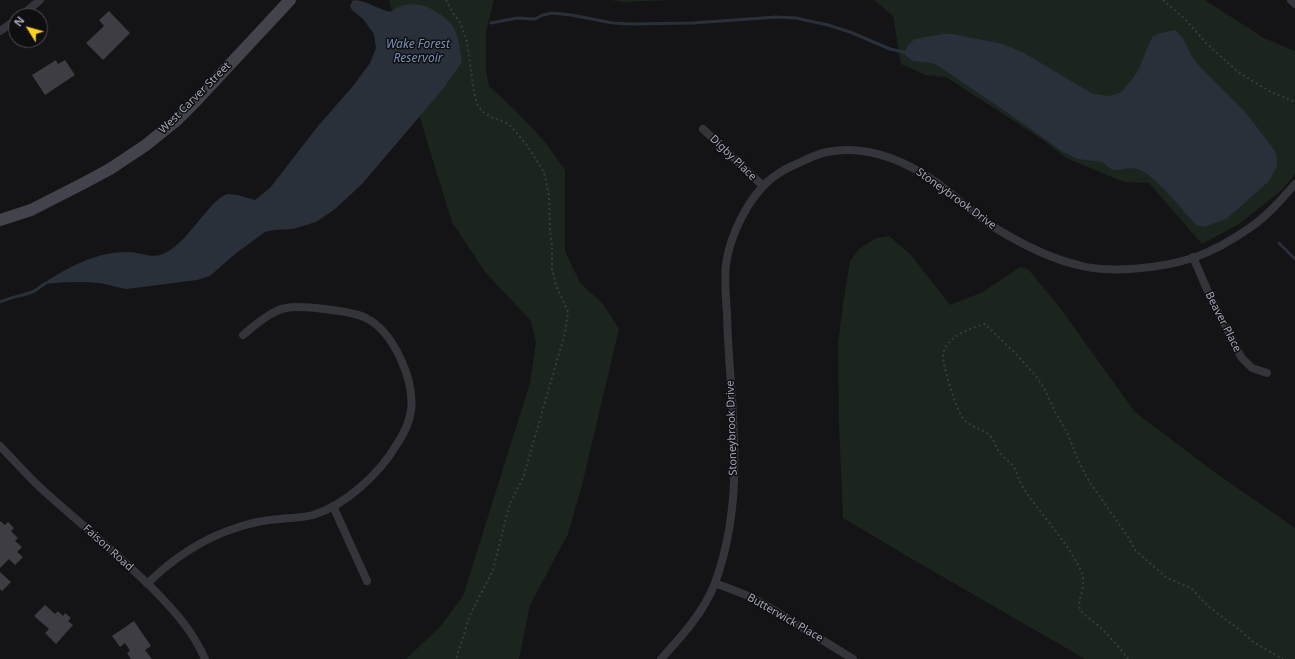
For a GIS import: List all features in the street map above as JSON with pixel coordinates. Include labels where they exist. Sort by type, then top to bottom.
[{"type":"street","points":[[30,8],[40,0]]},
{"type":"street","name":"West Carver Street","points":[[0,220],[31,210],[75,188],[110,169],[146,145],[178,119],[195,102],[290,0]]},
{"type":"street","points":[[1291,0],[1295,4]]},
{"type":"street","name":"Digby Place","points":[[703,129],[763,186]]},
{"type":"street","name":"Stoneybrook Drive","points":[[661,659],[696,618],[707,601],[715,583],[725,549],[732,514],[734,482],[734,438],[728,346],[726,265],[729,250],[738,225],[749,204],[763,186],[781,172],[816,155],[828,152],[843,150],[886,156],[910,166],[938,184],[996,229],[1020,242],[1079,266],[1098,269],[1120,269],[1159,265],[1193,257],[1230,240],[1250,228],[1271,210],[1295,184]]},
{"type":"street","name":"Beaver Place","points":[[1193,257],[1209,294],[1241,357],[1252,368],[1267,373]]},
{"type":"street","points":[[148,584],[168,565],[181,556],[223,533],[235,528],[265,521],[314,515],[332,506],[351,494],[378,469],[398,444],[409,420],[412,399],[410,387],[407,375],[394,345],[383,330],[375,323],[358,314],[299,307],[285,308],[277,311],[243,335]]},
{"type":"street","name":"Faison Road","points":[[0,446],[44,492],[148,584],[179,617],[200,647],[205,659]]},
{"type":"street","points":[[332,506],[367,581]]},
{"type":"street","name":"Butterwick Place","points":[[715,583],[762,603],[853,659]]},
{"type":"path","points":[[446,0],[460,22],[467,42],[474,92],[478,106],[483,112],[491,117],[509,124],[526,144],[544,172],[549,196],[552,269],[556,285],[568,312],[565,333],[523,478],[511,501],[493,570],[470,615],[456,659]]},
{"type":"path","points":[[1163,0],[1185,19],[1206,43],[1238,72],[1271,92],[1295,102]]},
{"type":"path","points":[[1128,659],[1101,628],[1079,608],[1079,600],[1083,589],[1084,580],[1082,573],[1062,540],[1023,488],[1015,469],[1000,452],[987,433],[969,424],[963,419],[950,387],[943,357],[945,347],[952,340],[969,329],[985,324],[1036,376],[1067,432],[1079,462],[1089,481],[1135,550],[1167,578],[1191,588],[1209,607],[1240,630],[1253,642],[1283,659]]},
{"type":"shaded area","points":[[389,0],[494,0],[486,32],[486,70],[489,86],[516,111],[545,142],[565,170],[565,251],[580,283],[603,304],[619,329],[582,485],[568,534],[530,605],[519,659],[406,659],[440,627],[463,596],[530,383],[536,343],[531,321],[485,272],[452,222],[425,135]]},
{"type":"shaded area","points":[[611,0],[674,0],[623,2]]},
{"type":"shaded area","points":[[874,0],[1205,0],[1264,38],[1295,51],[1295,174],[1282,190],[1239,224],[1202,244],[1149,183],[1124,182],[1066,158],[1043,140],[946,77],[925,75],[901,64],[893,16]]},
{"type":"shaded area","points":[[889,236],[911,255],[950,305],[983,292],[1020,267],[1029,270],[1060,308],[1135,412],[1213,471],[1295,528],[1295,659],[1085,659],[843,518],[839,424],[838,343],[850,261],[859,249],[876,238]]},
{"type":"water","name":"Wake Forest Reservoir","points":[[353,0],[362,1],[390,12],[396,8],[416,4],[435,11],[453,26],[458,39],[462,62],[443,89],[362,184],[335,209],[316,222],[293,229],[265,232],[235,254],[210,276],[197,280],[127,289],[92,282],[44,284],[67,269],[86,260],[106,254],[132,252],[154,256],[163,254],[179,243],[217,200],[223,196],[231,194],[255,200],[270,188],[318,126],[353,86],[370,63],[376,48],[374,34],[363,19],[352,10],[350,6]]},
{"type":"water","points":[[1175,30],[1183,38],[1191,55],[1201,68],[1246,113],[1275,151],[1277,159],[1277,166],[1269,181],[1226,219],[1204,227],[1196,225],[1160,185],[1144,172],[1132,168],[1115,170],[1111,169],[1103,162],[1077,159],[1063,152],[940,67],[932,63],[913,61],[904,54],[908,45],[915,39],[942,34],[952,34],[1003,44],[1024,53],[1093,94],[1109,96],[1120,93],[1130,82],[1138,71],[1153,36]]},
{"type":"building","points":[[109,11],[130,33],[103,60],[86,43],[104,26],[99,20]]},
{"type":"building","points":[[56,60],[58,64],[65,60],[75,75],[45,95],[32,75]]},
{"type":"building","points":[[0,521],[5,525],[8,522],[14,528],[11,531],[18,538],[15,541],[22,547],[17,552],[23,557],[15,565],[9,559],[0,568]]},
{"type":"building","points":[[0,572],[11,582],[2,591],[0,589]]},
{"type":"building","points":[[45,605],[55,614],[58,611],[63,616],[65,613],[71,618],[68,621],[73,625],[56,644],[45,633],[49,629],[34,616]]},
{"type":"building","points":[[134,621],[151,646],[145,650],[152,659],[131,659],[127,653],[130,651],[125,643],[120,647],[112,636]]},
{"type":"waterway","points":[[491,23],[517,18],[535,19],[552,13],[613,23],[631,24],[693,23],[777,17],[796,18],[828,25],[850,32],[890,49],[907,53]]},
{"type":"waterway","points":[[1279,243],[1295,259]]},
{"type":"waterway","points":[[0,302],[32,292],[46,283]]}]
